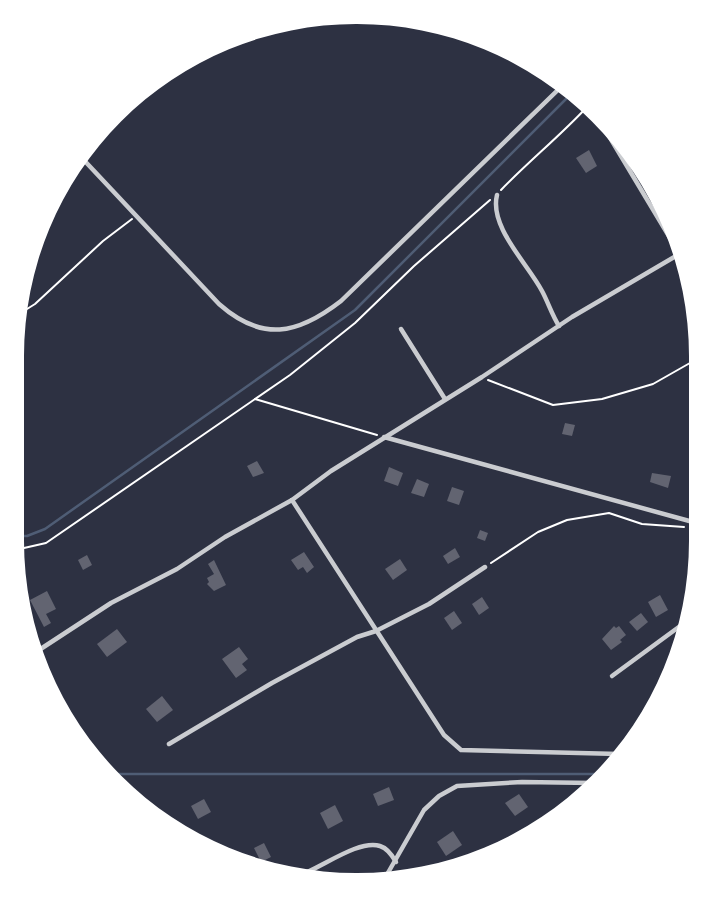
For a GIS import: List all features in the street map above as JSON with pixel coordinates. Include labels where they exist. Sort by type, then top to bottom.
[{"type":"street","points":[[87,163],[219,304],[236,319],[269,331],[286,329],[307,323],[341,301],[557,91]]},
{"type":"street","points":[[620,154],[660,221]]},
{"type":"street","points":[[497,195],[494,205],[497,214],[514,248],[543,292],[550,312],[559,326]]},
{"type":"street","points":[[42,648],[111,603],[176,569],[225,537],[292,500],[331,471],[445,399],[482,378],[559,326],[675,259]]},
{"type":"street","points":[[400,329],[445,399]]},
{"type":"street","points":[[384,437],[689,521]]},
{"type":"street","points":[[292,500],[444,735],[461,750],[612,754]]},
{"type":"street","points":[[169,744],[272,683],[357,636],[376,631],[429,604],[485,567]]},
{"type":"street","points":[[612,676],[678,628]]},
{"type":"street","points":[[390,871],[424,810],[439,796],[457,786],[522,782],[585,783]]},
{"type":"street","points":[[312,870],[369,845],[379,845],[387,850],[396,862]]},
{"type":"path","points":[[24,548],[46,543],[290,374],[355,323],[414,266],[497,195],[524,166],[562,134],[582,112]]},
{"type":"path","points":[[27,310],[103,241],[136,215]]},
{"type":"path","points":[[482,378],[503,388],[553,404],[602,399],[653,384],[689,364]]},
{"type":"path","points":[[255,399],[384,437]]},
{"type":"path","points":[[485,567],[538,532],[567,520],[609,513],[642,524],[686,528]]},
{"type":"building","points":[[589,150],[597,166],[586,173],[576,158]]},
{"type":"building","points":[[565,423],[575,425],[572,436],[562,434]]},
{"type":"building","points":[[257,461],[264,473],[253,477],[247,466]]},
{"type":"building","points":[[389,467],[403,473],[398,486],[384,481]]},
{"type":"building","points":[[652,473],[671,476],[668,488],[650,482]]},
{"type":"building","points":[[417,479],[429,484],[424,497],[411,493]]},
{"type":"building","points":[[452,487],[464,491],[459,505],[447,501]]},
{"type":"building","points":[[480,530],[488,533],[485,541],[477,538]]},
{"type":"building","points":[[455,548],[460,557],[448,564],[443,556]]},
{"type":"building","points":[[304,552],[314,567],[307,573],[303,567],[298,570],[291,560]]},
{"type":"building","points":[[87,555],[92,565],[83,570],[78,560]]},
{"type":"building","points":[[400,559],[407,570],[393,580],[385,569]]},
{"type":"building","points":[[214,560],[226,585],[214,591],[207,584],[209,582],[207,578],[214,574],[208,564]]},
{"type":"building","points":[[47,591],[56,609],[46,614],[51,623],[44,627],[30,600]]},
{"type":"building","points":[[660,595],[668,610],[656,617],[648,602]]},
{"type":"building","points":[[482,597],[489,608],[479,615],[472,604]]},
{"type":"building","points":[[454,611],[462,623],[452,630],[444,618]]},
{"type":"building","points":[[641,613],[648,622],[637,631],[629,622]]},
{"type":"building","points":[[614,626],[616,628],[619,626],[626,635],[620,640],[622,642],[611,650],[602,639]]},
{"type":"building","points":[[117,629],[127,642],[107,657],[97,644]]},
{"type":"building","points":[[239,647],[248,659],[242,664],[247,670],[236,678],[222,659]]},
{"type":"building","points":[[162,696],[173,710],[157,722],[146,709]]},
{"type":"building","points":[[389,787],[394,800],[378,806],[373,794]]},
{"type":"building","points":[[519,794],[528,807],[515,816],[505,803]]},
{"type":"building","points":[[204,799],[211,812],[198,819],[191,806]]},
{"type":"building","points":[[335,805],[343,821],[328,829],[320,813]]},
{"type":"building","points":[[453,831],[462,845],[446,856],[437,842]]},
{"type":"building","points":[[264,843],[271,857],[264,860],[259,859],[254,848]]},
{"type":"waterway","points":[[24,536],[45,529],[355,310],[566,99]]},
{"type":"waterway","points":[[119,774],[594,774]]}]
